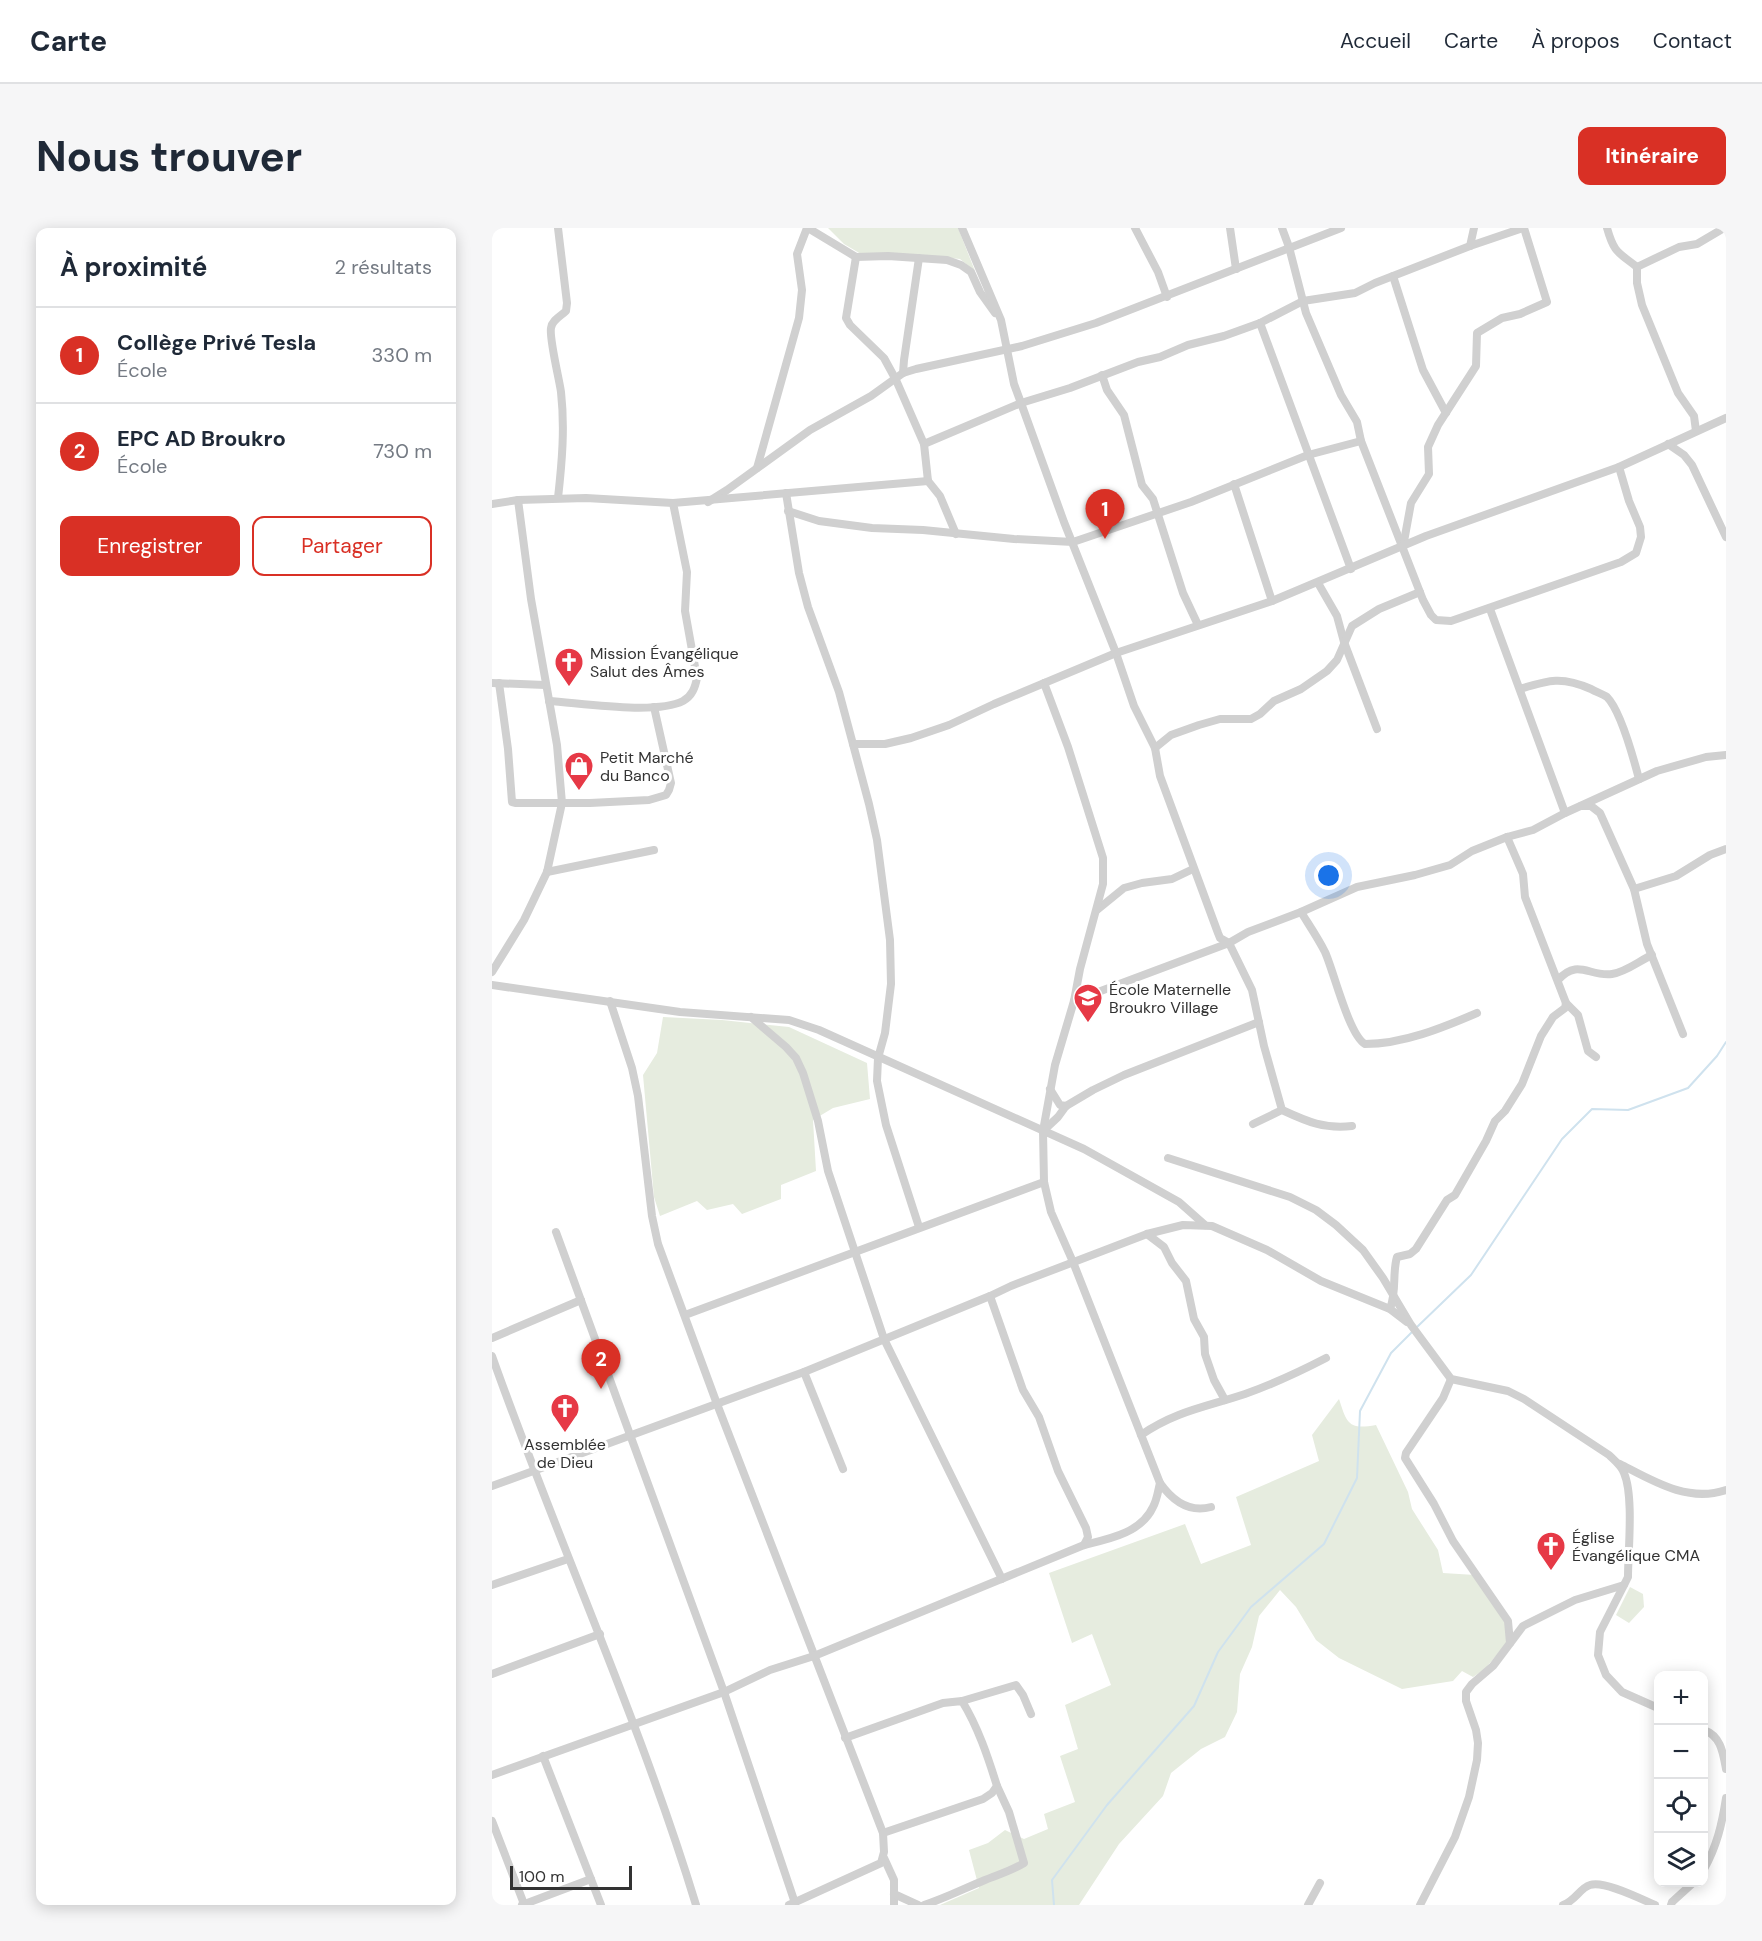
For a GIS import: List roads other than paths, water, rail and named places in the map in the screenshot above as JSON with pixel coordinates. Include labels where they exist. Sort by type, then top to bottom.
[{"type":"street","points":[[558,228],[567,303],[566,311],[555,320],[551,331],[563,418],[564,442],[558,498]]},
{"type":"street","points":[[757,468],[798,318],[802,290],[797,254],[808,228],[856,257],[947,260],[966,268],[987,304],[1001,320]]},
{"type":"street","points":[[962,228],[1001,320],[1021,403],[1134,706],[1155,748],[1160,777],[1193,869],[1220,938],[1229,943],[1252,990],[1282,1110]]},
{"type":"street","points":[[1135,228],[1158,272],[1167,297]]},
{"type":"street","points":[[1230,228],[1236,269]]},
{"type":"street","points":[[1282,228],[1303,301],[1341,395],[1357,422],[1361,441],[1420,592],[1431,615],[1436,620],[1451,621],[1490,609],[1621,562],[1636,553],[1641,537],[1640,527],[1619,467]]},
{"type":"street","points":[[708,501],[810,430],[896,380],[903,373],[1007,350],[1096,323],[1341,228]]},
{"type":"street","points":[[924,444],[1021,403],[1070,388],[1188,345],[1224,336],[1260,323],[1303,301],[1355,293],[1470,246],[1524,228],[1546,302],[1520,314],[1502,318],[1477,333],[1476,366],[1446,413],[1428,447],[1429,474],[1411,502],[1402,547]]},
{"type":"street","points":[[1607,228],[1612,246],[1620,256],[1637,267]]},
{"type":"street","points":[[1637,267],[1679,247],[1697,244],[1724,228]]},
{"type":"street","points":[[1470,246],[1473,229]]},
{"type":"street","points":[[856,257],[846,318],[850,325],[884,358],[896,380],[924,444],[928,481],[940,496],[956,534]]},
{"type":"street","points":[[903,373],[919,258]]},
{"type":"street","points":[[1637,267],[1636,283],[1642,305],[1678,393],[1694,416],[1696,430]]},
{"type":"street","points":[[1393,276],[1423,370],[1446,413]]},
{"type":"street","points":[[1260,323],[1351,569]]},
{"type":"street","points":[[1102,375],[1107,390],[1124,415],[1142,485],[1152,499],[1183,593],[1198,625]]},
{"type":"street","points":[[853,744],[885,744],[949,725],[1116,653],[1272,601],[1426,536],[1619,467],[1726,418]]},
{"type":"street","points":[[788,511],[819,521],[872,528],[1073,542],[1308,455],[1361,441]]},
{"type":"street","points":[[1668,444],[1684,455],[1692,465],[1726,537]]},
{"type":"street","points":[[492,504],[558,498],[673,503],[928,481]]},
{"type":"street","points":[[1234,484],[1272,601]]},
{"type":"street","points":[[786,493],[799,573],[808,607],[839,692],[877,840],[890,940],[891,984],[885,1033],[878,1058],[877,1081],[880,1103],[919,1227]]},
{"type":"street","points":[[492,972],[524,920],[547,872],[562,803],[557,745],[524,557],[518,500]]},
{"type":"street","points":[[549,701],[654,707],[673,705],[690,696],[697,678],[685,611],[687,572],[673,503]]},
{"type":"street","points":[[1318,583],[1337,616],[1344,642],[1377,729]]},
{"type":"street","points":[[1155,748],[1171,735],[1198,725],[1220,719],[1251,719],[1260,714],[1274,701],[1301,689],[1327,671],[1334,664],[1352,626],[1379,609],[1420,592]]},
{"type":"street","points":[[1490,609],[1565,813]]},
{"type":"street","points":[[1520,689],[1545,681],[1574,682],[1607,697],[1624,731],[1639,779]]},
{"type":"street","points":[[545,686],[496,683],[508,749],[512,802],[649,800],[666,795],[671,783],[654,707]]},
{"type":"street","points":[[1044,683],[1068,747],[1103,858],[1103,884],[1050,1089],[1043,1131],[1044,1182],[1051,1212],[1160,1483],[1171,1498],[1186,1506],[1201,1510],[1211,1507]]},
{"type":"street","points":[[1074,1001],[1229,943],[1248,932],[1357,887],[1450,865],[1461,856],[1507,837],[1533,830],[1658,771],[1706,757],[1726,754]]},
{"type":"street","points":[[1580,806],[1591,806],[1600,813],[1634,889],[1652,956],[1683,1034]]},
{"type":"street","points":[[1507,837],[1523,874],[1526,897],[1566,1003],[1578,1015],[1588,1051],[1596,1057]]},
{"type":"street","points":[[1634,889],[1676,876],[1710,855],[1726,849]]},
{"type":"street","points":[[547,872],[654,850]]},
{"type":"street","points":[[1097,910],[1124,888],[1156,880],[1172,879],[1193,869]]},
{"type":"street","points":[[1301,912],[1324,950],[1352,1028],[1360,1041],[1365,1044],[1442,1028],[1477,1013]]},
{"type":"street","points":[[1558,980],[1566,971],[1575,969],[1611,974],[1622,972],[1652,956]]},
{"type":"street","points":[[492,985],[680,1012],[789,1020],[819,1030],[1084,1149],[1179,1202],[1206,1226]]},
{"type":"street","points":[[610,1001],[632,1068],[638,1096],[651,1216],[658,1244],[717,1404],[883,1833],[884,1858],[894,1880],[894,1905]]},
{"type":"street","points":[[1390,1309],[1395,1295],[1397,1257],[1410,1254],[1416,1249],[1447,1200],[1455,1195],[1486,1141],[1495,1120],[1505,1111],[1522,1084],[1541,1036],[1553,1017],[1565,1008],[1566,1003]]},
{"type":"street","points":[[750,1017],[786,1047],[798,1063],[818,1121],[828,1171],[884,1339],[1002,1579]]},
{"type":"street","points":[[1043,1131],[1066,1106],[1093,1090],[1259,1022]]},
{"type":"street","points":[[1050,1089],[1060,1105],[1066,1106]]},
{"type":"street","points":[[1253,1124],[1282,1110]]},
{"type":"street","points":[[1282,1110],[1312,1124],[1352,1126]]},
{"type":"street","points":[[1168,1158],[1290,1197],[1316,1210],[1336,1225],[1363,1250],[1395,1295],[1411,1325],[1451,1379],[1497,1387],[1516,1395],[1609,1455],[1619,1464],[1673,1490],[1689,1494],[1711,1495],[1726,1490]]},
{"type":"street","points":[[685,1315],[1044,1182]]},
{"type":"street","points":[[492,1486],[804,1372],[1011,1286],[1147,1234],[1184,1225],[1212,1226],[1236,1236],[1267,1250],[1321,1281],[1390,1309],[1411,1325]]},
{"type":"street","points":[[556,1232],[724,1692],[792,1904],[881,1863],[884,1858]]},
{"type":"street","points":[[1147,1234],[1164,1246],[1172,1263],[1186,1281],[1194,1319],[1204,1337],[1204,1354],[1225,1400]]},
{"type":"street","points":[[990,1296],[1023,1390],[1039,1417],[1058,1471],[1086,1528],[1088,1537],[1084,1545]]},
{"type":"street","points":[[492,1338],[581,1300]]},
{"type":"street","points":[[492,1356],[568,1559],[600,1634],[675,1836],[696,1905]]},
{"type":"street","points":[[1141,1435],[1160,1422],[1286,1378],[1326,1358]]},
{"type":"street","points":[[804,1372],[843,1468]]},
{"type":"street","points":[[1451,1379],[1443,1398],[1406,1453],[1405,1458],[1434,1504],[1453,1541],[1508,1621],[1510,1643]]},
{"type":"street","points":[[1619,1464],[1625,1475],[1629,1498],[1628,1577],[1600,1632],[1598,1655],[1606,1675],[1622,1692],[1654,1706]]},
{"type":"street","points":[[492,1775],[724,1692],[770,1670],[814,1656],[1084,1545],[1115,1537],[1137,1526],[1154,1506],[1160,1483]]},
{"type":"street","points":[[492,1585],[568,1559]]},
{"type":"street","points":[[1420,1905],[1455,1837],[1469,1797],[1477,1760],[1476,1730],[1466,1701],[1466,1692],[1493,1666],[1523,1626],[1558,1608],[1624,1585]]},
{"type":"street","points":[[492,1674],[600,1634]]},
{"type":"street","points":[[845,1738],[943,1703],[962,1701],[1016,1685],[1031,1714]]},
{"type":"street","points":[[924,1905],[1010,1872],[1024,1863],[1022,1849],[991,1764],[970,1714],[962,1701]]},
{"type":"street","points":[[1708,1733],[1716,1737],[1723,1752],[1726,1769]]},
{"type":"street","points":[[543,1756],[601,1905]]},
{"type":"street","points":[[883,1833],[983,1799],[992,1793],[997,1785]]},
{"type":"street","points":[[1708,1862],[1714,1851],[1722,1824],[1726,1798]]},
{"type":"street","points":[[492,1821],[523,1905],[591,1879]]},
{"type":"street","points":[[1308,1905],[1320,1883]]},
{"type":"street","points":[[1563,1905],[1572,1902],[1588,1885],[1598,1884],[1655,1905]]},
{"type":"street","points":[[1671,1905],[1688,1887]]},
{"type":"street","points":[[894,1894],[918,1905]]},
{"type":"waterway","points":[[1417,1327],[1471,1275],[1562,1139],[1592,1109],[1628,1110],[1688,1088],[1717,1056],[1726,1042]]},
{"type":"waterway","points":[[1054,1905],[1052,1880],[1107,1805],[1194,1706],[1218,1652],[1251,1607],[1324,1544],[1357,1478],[1360,1411],[1391,1353],[1413,1331]]},
{"type":"place","name":"Collège Privé Tesla","points":[[1105,539]]},
{"type":"place","name":"Mission Évangélique Salut des Âmes","points":[[569,688]]},
{"type":"place","name":"Petit Marché du Banco","points":[[579,792]]},
{"type":"place","name":"École Maternelle Broukro Village","points":[[1088,1024]]},
{"type":"place","name":"EPC AD Broukro","points":[[601,1389]]},
{"type":"place","name":"Assemblée de Dieu","points":[[565,1434]]},
{"type":"place","name":"Église Évangélique CMA","points":[[1551,1572]]}]
